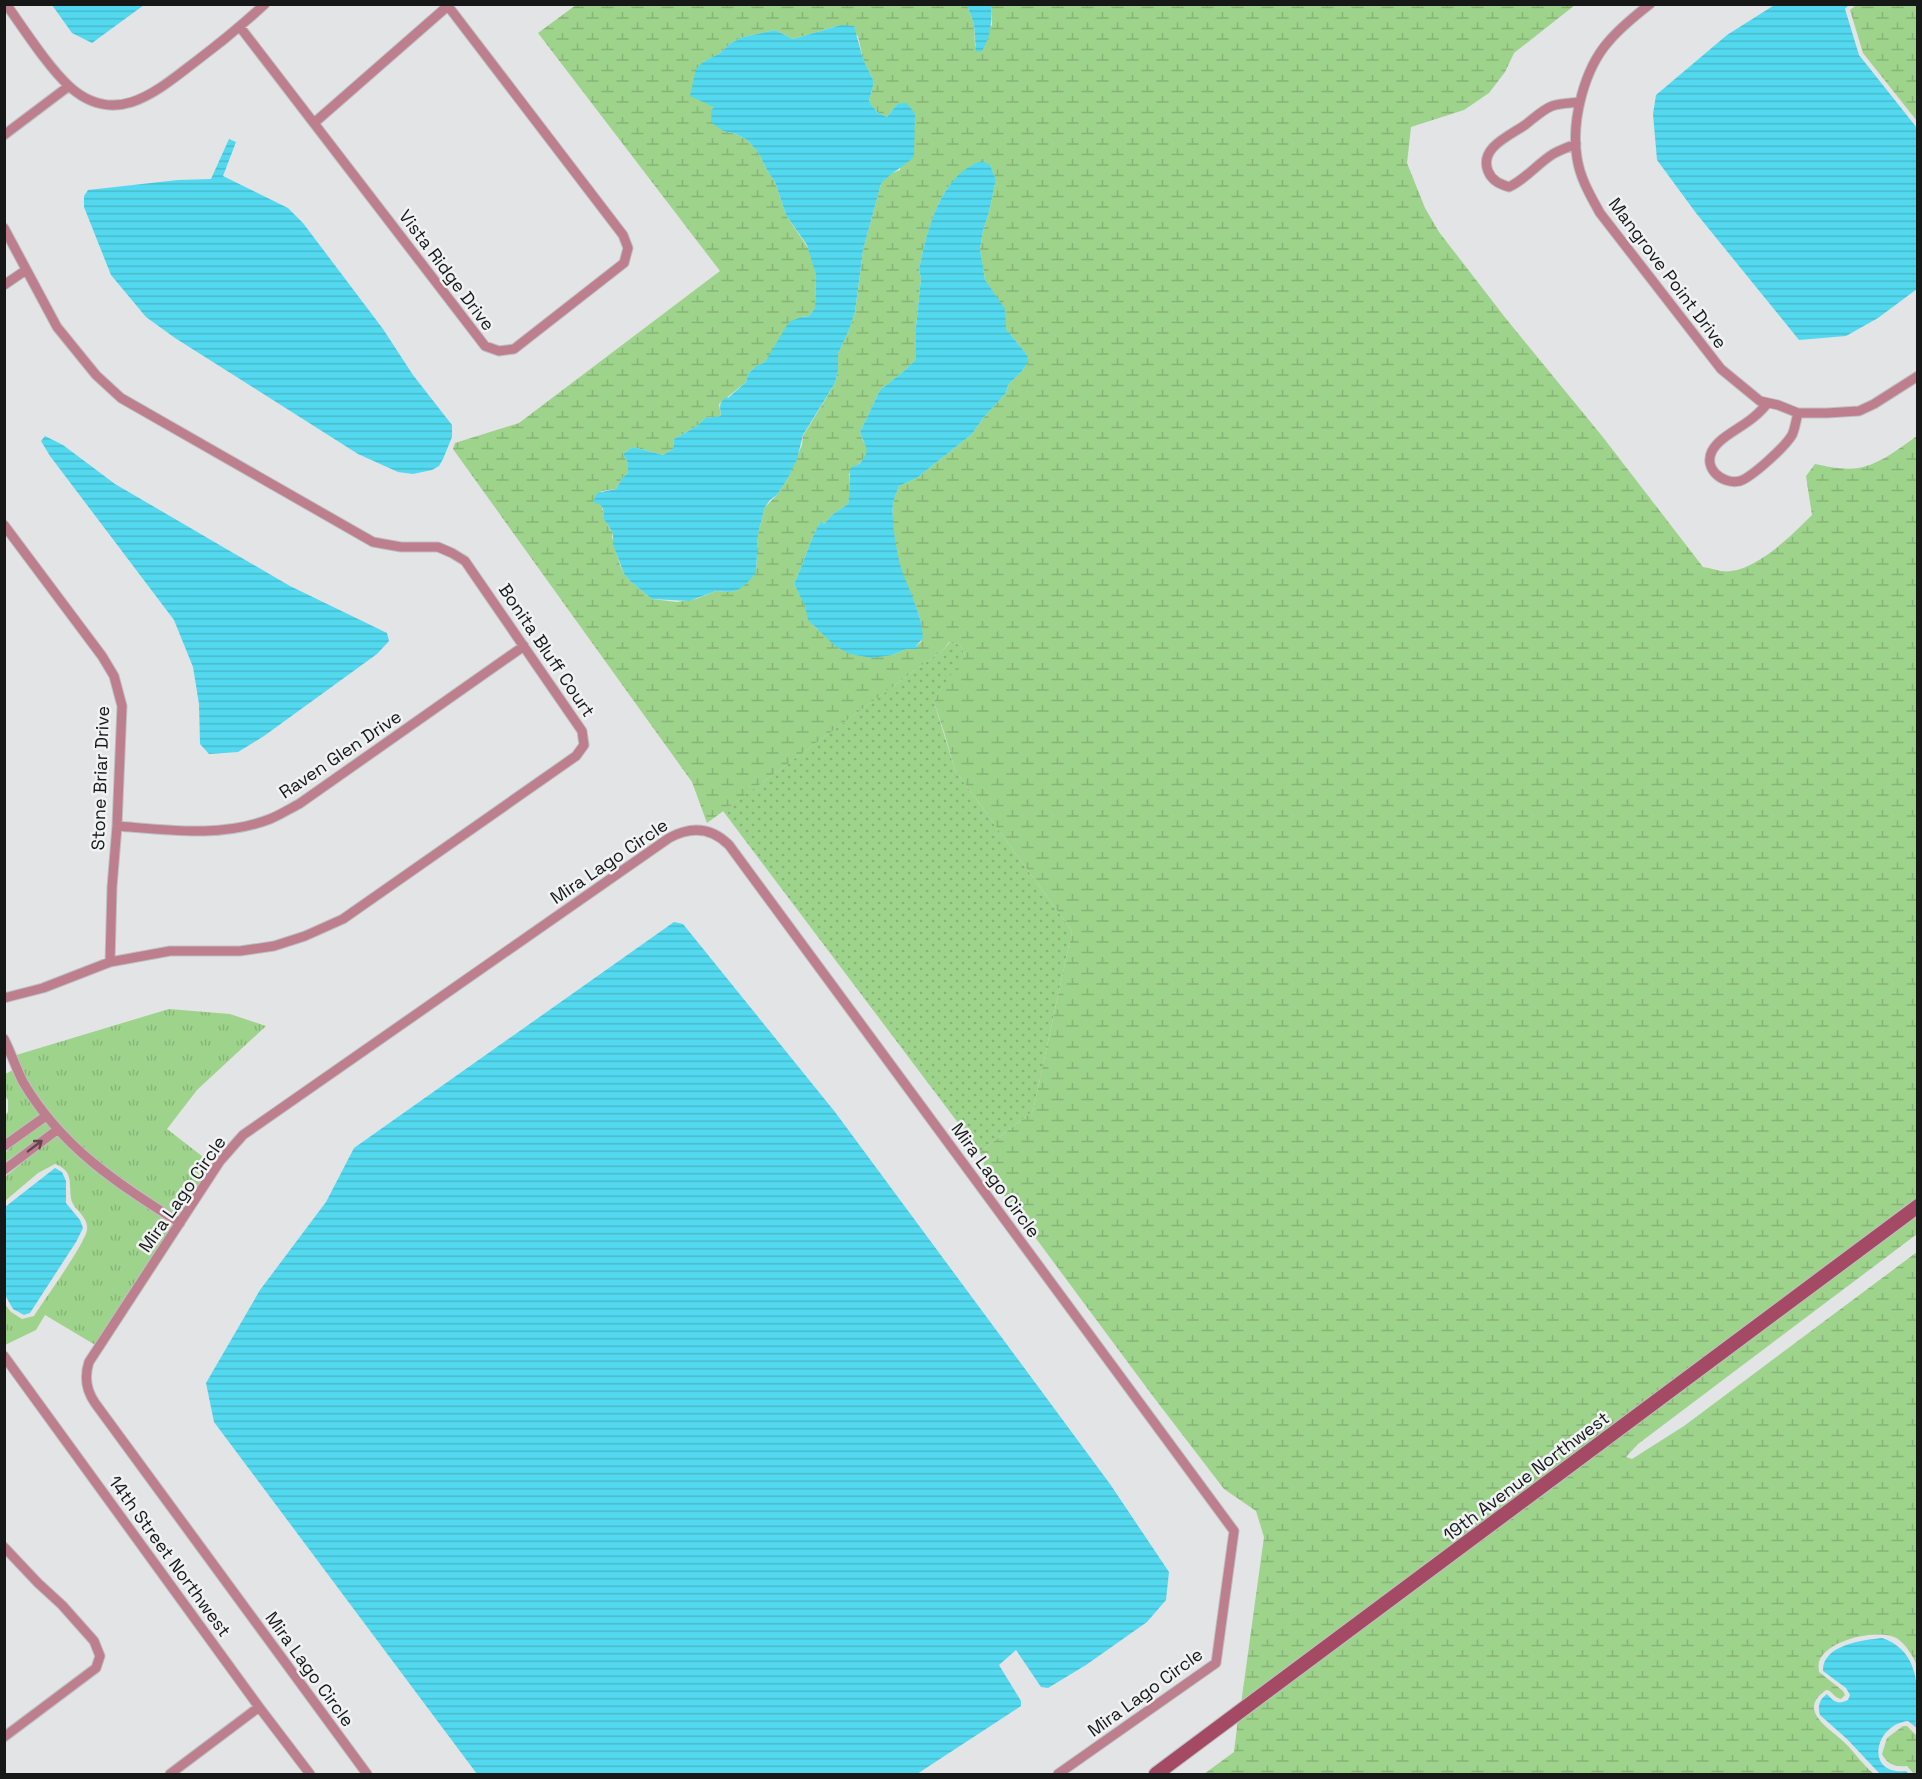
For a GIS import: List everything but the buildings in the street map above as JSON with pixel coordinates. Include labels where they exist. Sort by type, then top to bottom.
[{"type":"street","points":[[6,4],[69,86],[88,99],[107,104],[125,105],[156,92],[240,27],[265,4]]},
{"type":"street","name":"Mangrove Point Drive","points":[[1650,4],[1608,42],[1592,69],[1580,102],[1577,159],[1585,186],[1600,213],[1720,369],[1760,401],[1798,413],[1859,411],[1917,376]]},
{"type":"street","points":[[314,123],[449,5]]},
{"type":"street","name":"Vista Ridge Drive","points":[[240,27],[485,346],[499,351],[514,349],[624,263],[628,248],[623,235],[449,5]]},
{"type":"street","points":[[4,135],[69,86]]},
{"type":"street","points":[[1576,144],[1554,153],[1521,181],[1509,187],[1499,184],[1490,176],[1485,164],[1487,156],[1496,144],[1551,106],[1580,102]]},
{"type":"street","name":"Bonita Bluff Court","points":[[4,228],[57,327],[96,375],[121,398],[373,542],[401,547],[438,547],[465,561],[582,731],[584,745],[576,756],[343,919],[305,936],[274,946],[240,951],[170,951],[110,962],[43,988],[4,998]]},
{"type":"street","points":[[4,285],[26,270]]},
{"type":"street","points":[[1768,403],[1755,416],[1718,443],[1712,452],[1710,462],[1713,471],[1720,478],[1729,482],[1742,480],[1752,474],[1793,434],[1798,413]]},
{"type":"street","name":"Stone Briar Drive","points":[[4,525],[102,656],[114,676],[122,706],[110,962]]},
{"type":"street","name":"Raven Glen Drive","points":[[117,826],[217,831],[239,828],[270,819],[299,804],[524,646]]},
{"type":"street","name":"Mira Lago Circle","points":[[367,1774],[94,1403],[88,1391],[87,1372],[92,1356],[220,1161],[243,1135],[669,838],[682,831],[694,830],[708,831],[718,835],[729,845],[1234,1531],[1216,1663],[1058,1774]]},
{"type":"street","points":[[4,1039],[23,1080],[57,1130],[102,1172],[180,1223]]},
{"type":"street","points":[[4,1146],[46,1116]]},
{"type":"street","points":[[4,1170],[57,1130]]},
{"type":"street","name":"19th Avenue Northwest","points":[[1156,1774],[1917,1206]]},
{"type":"street","name":"14th Street Northwest","points":[[4,1356],[310,1774]]},
{"type":"street","points":[[4,1547],[79,1622],[94,1641],[100,1656],[96,1668],[4,1737]]},
{"type":"street","points":[[170,1774],[259,1707]]},
{"type":"green space","points":[[576,5],[967,5],[974,24],[975,47],[992,25],[991,5],[1575,5],[1514,53],[1505,72],[1489,93],[1464,110],[1411,127],[1407,163],[1425,208],[1439,232],[1507,320],[1602,436],[1703,567],[1724,571],[1742,568],[1764,557],[1795,532],[1812,515],[1806,476],[1815,464],[1845,469],[1863,467],[1885,458],[1917,436],[1917,1199],[1241,1704],[1264,1537],[1256,1511],[1224,1489],[986,1171],[980,1152],[1033,1111],[1072,931],[955,770],[934,702],[940,689],[965,655],[960,645],[949,642],[944,649],[707,823],[692,782],[453,449],[455,443],[519,423],[720,271],[538,33]],"holes":[[[841,25],[858,36],[863,59],[874,82],[869,101],[877,112],[887,117],[897,104],[907,104],[900,170],[888,175],[881,184],[863,250],[855,312],[838,354],[835,383],[803,436],[802,445],[788,478],[777,495],[765,507],[758,534],[756,573],[738,590],[716,591],[696,599],[677,602],[652,599],[624,574],[612,537],[613,533],[603,513],[601,491],[616,489],[628,473],[628,463],[623,454],[633,447],[663,455],[673,449],[674,439],[697,426],[705,418],[721,416],[719,404],[746,382],[748,374],[756,366],[765,362],[801,317],[809,316],[815,308],[816,275],[810,251],[786,215],[775,182],[758,152],[747,140],[723,131],[714,107],[703,62],[743,37],[775,30],[793,39]],[[990,165],[995,184],[980,249],[985,280],[1006,329],[1028,356],[1027,364],[1008,385],[1006,393],[972,434],[917,478],[899,486],[893,502],[893,528],[901,570],[919,614],[922,632],[921,642],[916,646],[918,649],[907,649],[892,655],[817,629],[809,620],[805,605],[794,584],[821,521],[824,524],[833,514],[848,504],[849,474],[867,455],[868,447],[860,432],[880,390],[916,359],[916,327],[921,278],[919,269],[928,234],[942,196],[956,179]]]},
{"type":"green space","points":[[1856,5],[1917,5],[1917,121],[1863,53],[1850,10]]},
{"type":"green space","points":[[950,642],[960,645],[965,655],[934,702],[955,770],[1072,931],[1033,1111],[980,1152],[723,811],[944,649]]},
{"type":"green space","points":[[169,1009],[230,1014],[266,1026],[197,1090],[167,1129],[216,1167],[97,1346],[45,1315],[36,1330],[5,1345],[4,1303],[11,1312],[22,1319],[34,1316],[72,1259],[87,1230],[85,1221],[72,1202],[67,1173],[55,1164],[38,1173],[5,1201],[5,1177],[21,1164],[14,1156],[5,1162],[5,1153],[8,1150],[4,1145],[8,1100],[5,1096],[5,1074],[15,1069],[13,1056]]},
{"type":"green space","points":[[1917,1213],[1917,1234],[1638,1444],[1626,1457],[1632,1459],[1684,1426],[1917,1252],[1917,1666],[1904,1645],[1898,1639],[1890,1636],[1867,1635],[1842,1642],[1823,1654],[1819,1662],[1819,1672],[1845,1695],[1841,1699],[1826,1690],[1814,1705],[1815,1712],[1824,1725],[1845,1743],[1874,1774],[1204,1774],[1234,1752],[1238,1720]]},
{"type":"green space","points":[[1903,1726],[1907,1726],[1917,1736],[1917,1774],[1914,1774],[1907,1766],[1895,1766],[1889,1763],[1882,1754],[1887,1738]]},
{"type":"water","points":[[1776,4],[1849,5],[1845,9],[1859,55],[1917,128],[1917,289],[1878,318],[1846,336],[1799,340],[1696,213],[1657,160],[1653,114],[1656,95],[1727,35]]},
{"type":"water","points":[[52,5],[144,5],[92,43],[72,33]]},
{"type":"water","points":[[967,5],[991,5],[990,29],[982,51],[976,52],[974,24]]},
{"type":"water","points":[[841,25],[854,26],[863,59],[874,82],[869,101],[877,112],[887,117],[897,104],[907,103],[915,114],[914,157],[881,184],[863,250],[855,312],[838,354],[835,383],[803,435],[797,459],[788,478],[777,495],[765,507],[758,534],[756,573],[738,590],[730,592],[716,591],[689,601],[652,599],[624,574],[613,544],[613,533],[604,519],[603,509],[601,505],[593,502],[597,493],[616,489],[628,473],[628,463],[623,454],[633,447],[663,455],[673,449],[674,439],[697,426],[705,418],[721,416],[722,401],[746,382],[748,374],[756,366],[765,362],[789,322],[809,316],[815,308],[816,275],[807,245],[786,215],[775,182],[758,152],[747,140],[723,131],[712,123],[711,111],[714,107],[690,96],[696,69],[703,62],[743,37],[775,30],[793,39]]},
{"type":"water","points":[[229,139],[236,142],[223,176],[288,208],[303,223],[452,425],[452,437],[439,466],[413,474],[398,472],[358,454],[175,338],[146,317],[111,275],[84,207],[84,196],[88,190],[178,180],[211,179]]},
{"type":"water","points":[[982,161],[990,165],[995,177],[980,249],[985,280],[1005,309],[1006,329],[1028,356],[1027,364],[1008,385],[1006,393],[972,434],[917,478],[899,486],[893,504],[894,528],[901,566],[921,621],[923,638],[916,646],[919,649],[907,649],[892,655],[872,658],[850,654],[835,646],[808,620],[805,606],[794,584],[821,521],[824,524],[833,514],[848,504],[851,467],[859,463],[866,452],[860,432],[880,390],[916,359],[916,327],[921,278],[919,269],[926,238],[938,206],[956,178],[968,168]]},
{"type":"water","points":[[45,436],[63,445],[115,484],[290,586],[387,633],[389,641],[377,654],[264,736],[238,752],[209,754],[200,744],[199,704],[193,667],[174,620],[50,456],[41,441]]},
{"type":"water","points":[[674,922],[683,924],[835,1112],[1110,1484],[1169,1572],[1166,1600],[1147,1622],[1086,1665],[1048,1688],[1041,1687],[1016,1650],[999,1665],[1021,1701],[1021,1706],[917,1774],[477,1774],[214,1422],[206,1383],[260,1290],[326,1202],[354,1148]]},
{"type":"water","points":[[55,1168],[62,1172],[66,1181],[66,1203],[80,1220],[83,1228],[30,1313],[24,1315],[13,1309],[5,1295],[5,1207]]},
{"type":"water","points":[[1882,1638],[1895,1644],[1911,1663],[1917,1688],[1918,1729],[1908,1721],[1887,1731],[1878,1749],[1879,1758],[1884,1766],[1893,1770],[1906,1771],[1909,1774],[1880,1774],[1819,1712],[1820,1703],[1827,1694],[1834,1701],[1839,1702],[1845,1702],[1850,1695],[1846,1688],[1823,1671],[1824,1662],[1829,1655],[1855,1642]]}]
